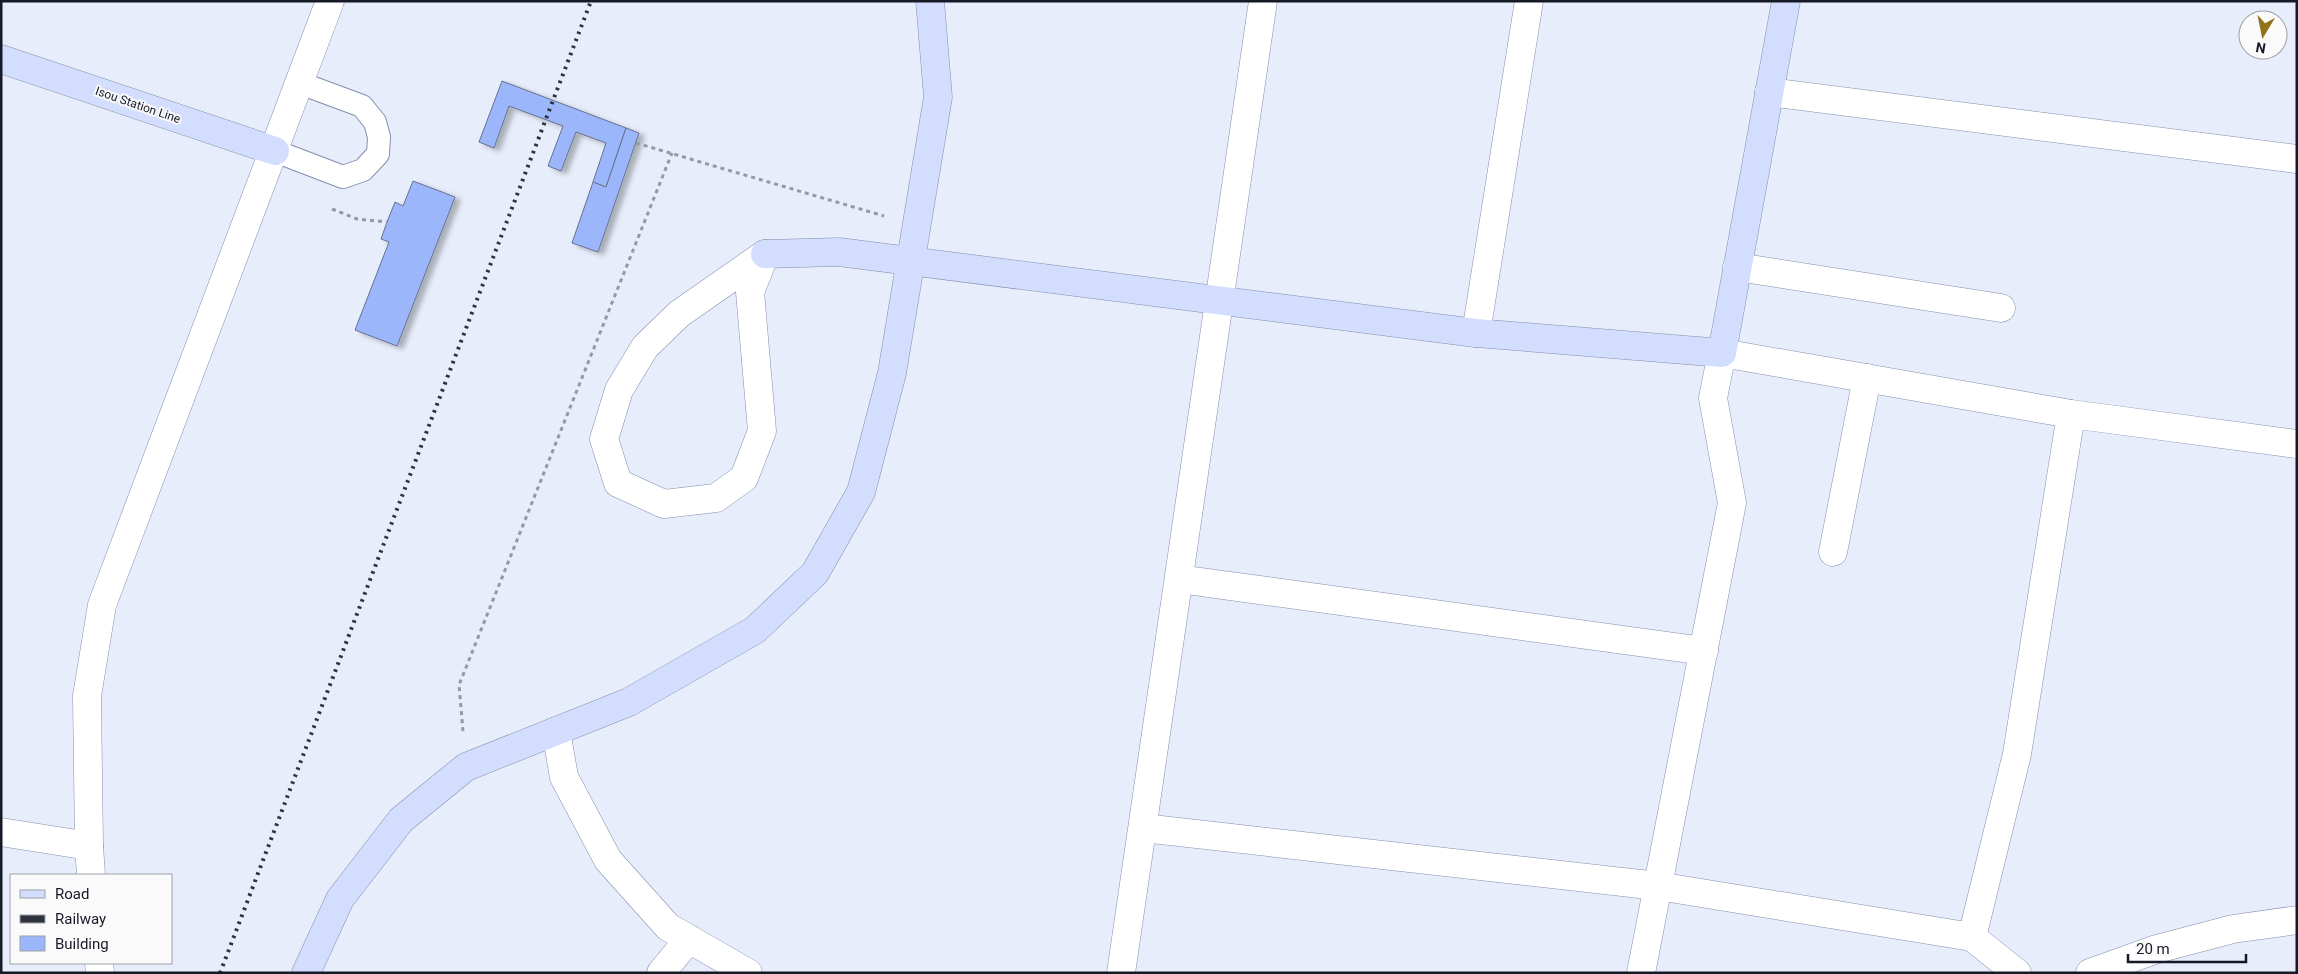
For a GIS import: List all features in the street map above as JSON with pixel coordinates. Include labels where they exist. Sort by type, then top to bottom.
[{"type":"street","points":[[91,874],[87,696],[102,606],[330,1]]},
{"type":"street","points":[[306,973],[340,899],[401,820],[466,767],[629,702],[755,630],[815,573],[861,492],[892,373],[938,97],[930,1]]},
{"type":"street","points":[[1121,973],[1264,1]]},
{"type":"street","points":[[1476,333],[1529,1]]},
{"type":"street","points":[[1641,973],[1732,503],[1713,398],[1786,1]]},
{"type":"street","name":"Isou Station Line","points":[[1,59],[275,151]]},
{"type":"street","points":[[1769,92],[2297,159]]},
{"type":"street","points":[[765,254],[750,292],[762,431],[744,478],[716,498],[664,504],[618,483],[604,439],[619,390],[645,347],[679,314],[765,254],[839,252],[1476,333],[1722,353],[2071,414],[2297,444]]},
{"type":"street","points":[[1737,267],[2002,308]]},
{"type":"street","points":[[1833,552],[1867,378]]},
{"type":"street","points":[[1972,937],[2017,754],[2071,414]]},
{"type":"street","points":[[1179,579],[1704,651]]},
{"type":"street","points":[[556,731],[564,777],[608,860],[668,927],[748,973]]},
{"type":"street","points":[[1143,828],[1658,886],[1972,937],[2017,973]]},
{"type":"street","points":[[1,832],[89,846]]},
{"type":"street","points":[[2090,973],[2158,949],[2233,929],[2297,920]]},
{"type":"street","points":[[662,973],[689,939]]},
{"type":"lane","points":[[275,151],[343,177],[363,170],[378,154],[379,137],[375,122],[362,106],[300,83]]},
{"type":"path","points":[[636,142],[917,226]]},
{"type":"path","points":[[466,767],[459,685],[672,153]]},
{"type":"building","points":[[502,81],[626,128],[606,187],[593,182],[606,143],[576,132],[561,171],[548,166],[563,126],[509,106],[494,148],[479,142]]},
{"type":"building","points":[[626,128],[639,133],[598,252],[572,243],[593,182],[606,187]]},
{"type":"building","points":[[413,181],[455,197],[397,346],[355,330],[389,242],[381,239],[387,222],[395,202],[403,206]]},
{"type":"railway","points":[[220,973],[591,1]]}]
